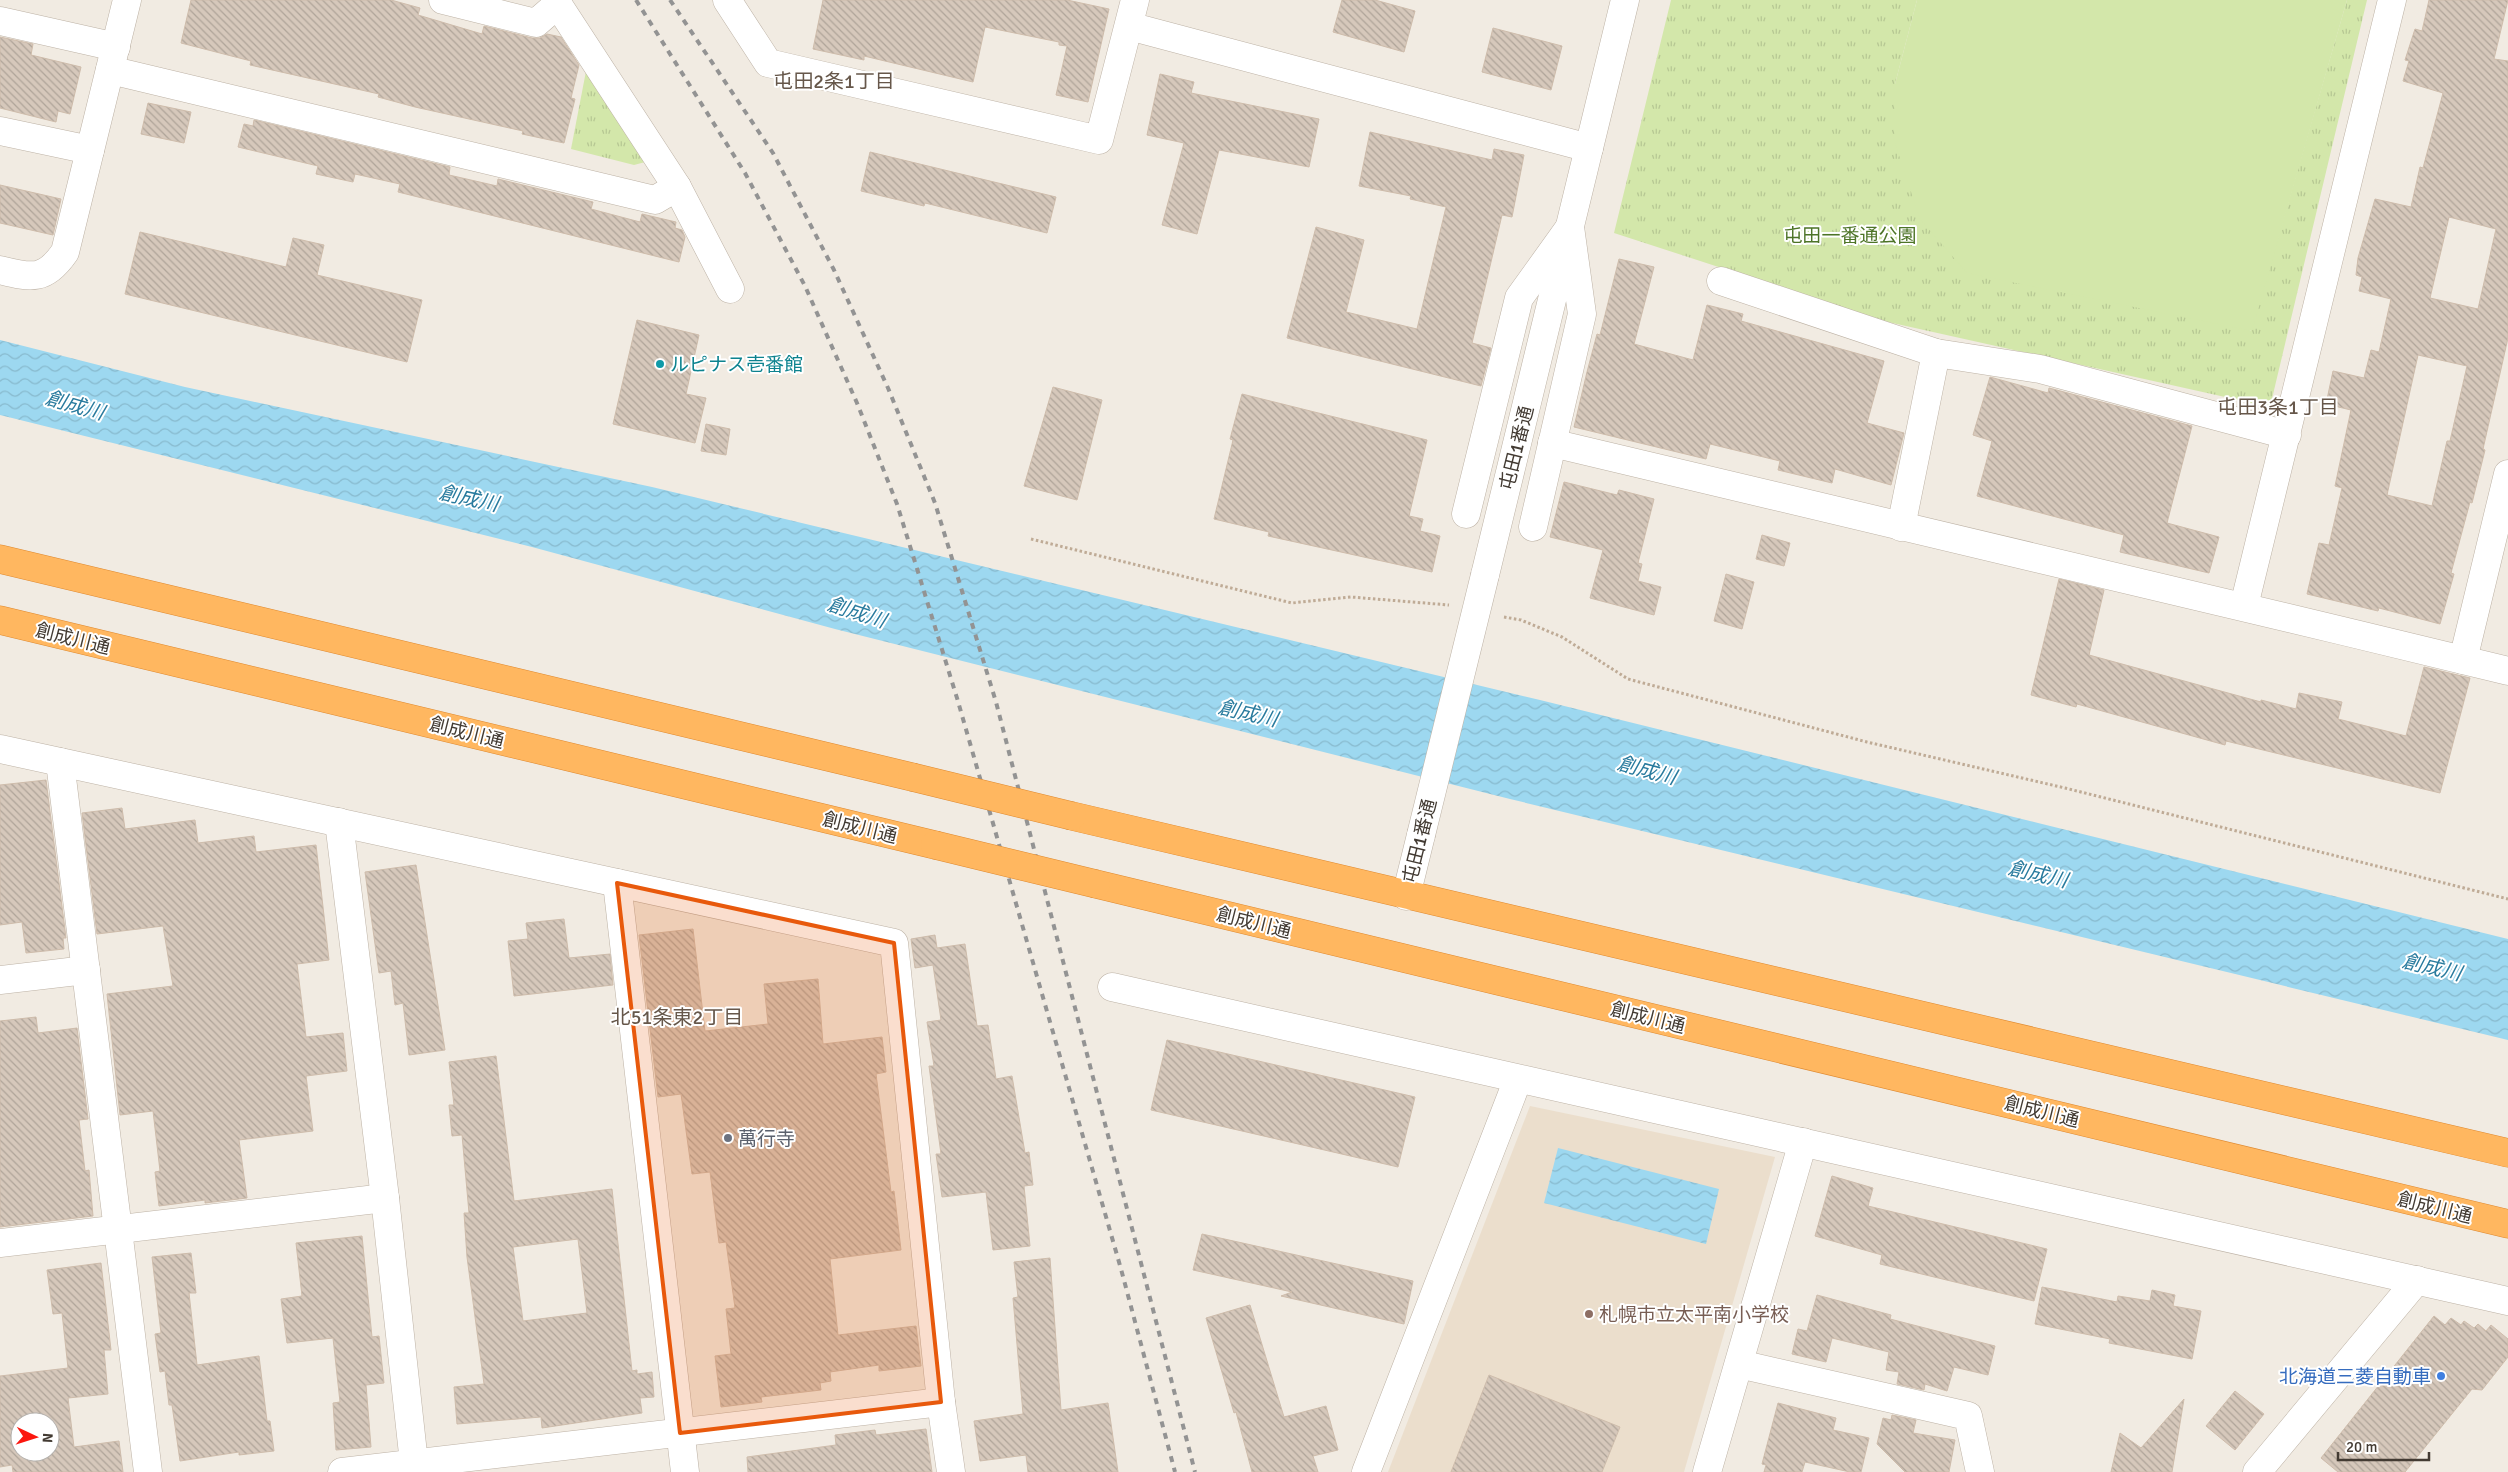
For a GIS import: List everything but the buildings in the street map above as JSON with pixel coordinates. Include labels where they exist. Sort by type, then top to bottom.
[{"type":"highway","points":[[0,559],[1406,896],[2508,1153]]},
{"type":"highway","name":"創成川通","points":[[0,620],[2508,1224]]},
{"type":"street","points":[[0,270],[26,276],[44,274],[55,266],[66,252],[127,0]]},
{"type":"street","points":[[442,0],[536,22],[557,2],[676,187],[730,289]]},
{"type":"street","points":[[727,0],[768,63],[1099,140],[1135,0]]},
{"type":"street","name":"屯田1番通","points":[[1406,896],[1625,0]]},
{"type":"street","points":[[2244,606],[2392,0]]},
{"type":"street","points":[[0,21],[113,58],[655,200],[676,187]]},
{"type":"street","points":[[1129,26],[1589,148]]},
{"type":"street","points":[[0,131],[90,150]]},
{"type":"street","points":[[1533,527],[1582,314],[1570,227]]},
{"type":"street","points":[[1466,514],[1519,298],[1570,227]]},
{"type":"street","points":[[1721,281],[1936,353],[2040,370],[2287,435]]},
{"type":"street","points":[[1901,527],[1936,353]]},
{"type":"street","points":[[1552,443],[1901,527],[2244,606],[2508,672]]},
{"type":"street","points":[[2463,660],[2508,474]]},
{"type":"street","points":[[0,749],[894,943],[940,1402],[951,1472]]},
{"type":"street","points":[[60,762],[148,1472]]},
{"type":"street","points":[[339,822],[385,1198],[415,1468]]},
{"type":"street","points":[[617,882],[685,1472]]},
{"type":"street","points":[[0,980],[86,970]]},
{"type":"street","points":[[1112,987],[2508,1301]]},
{"type":"street","points":[[1366,1472],[1518,1078]]},
{"type":"street","points":[[1708,1472],[1803,1142]]},
{"type":"street","points":[[0,1243],[385,1198]]},
{"type":"street","points":[[2257,1472],[2417,1280]]},
{"type":"street","points":[[1739,1364],[1968,1416],[1980,1472]]},
{"type":"street","points":[[342,1472],[415,1468],[680,1432],[940,1402]]},
{"type":"path","points":[[1030,539],[1292,603],[1351,597],[1436,602],[1455,606]]},
{"type":"path","points":[[1502,616],[1521,620],[1562,636],[1628,678],[1867,742],[2074,791],[2508,900]]},
{"type":"highlighted area","points":[[617,883],[894,943],[941,1402],[680,1433]]},
{"type":"shaded area","name":"札幌市立太平南小学校","points":[[1530,1106],[1775,1157],[1684,1472],[1388,1472]]},
{"type":"green space","name":"屯田一番通公園","points":[[1671,0],[1917,0],[1895,84],[2251,331],[2347,0],[2367,0],[2270,407],[1888,322],[1614,233]]},
{"type":"green space","points":[[1917,0],[2347,0],[2252,331],[1967,273],[1920,219],[1895,143],[1895,84]]},
{"type":"green space","points":[[587,66],[649,161],[634,165],[571,149]]},
{"type":"water","name":"創成川","points":[[0,340],[185,387],[652,487],[1540,700],[2508,939],[2508,1040],[1510,799],[835,629],[532,547],[0,415]]},
{"type":"water","points":[[1558,1148],[1719,1189],[1706,1244],[1544,1203]]},
{"type":"railway","points":[[636,0],[745,173],[805,286],[857,403],[897,504],[957,698],[1121,1269],[1175,1472]]},
{"type":"railway","points":[[670,0],[773,153],[834,270],[888,388],[935,503],[996,702],[1195,1472]]},
{"type":"place","name":"ルピナス壱番館","points":[[660,364]]},
{"type":"place","name":"萬行寺","points":[[728,1138]]},
{"type":"place","name":"札幌市立太平南小学校","points":[[1589,1314]]},
{"type":"place","name":"北海道三菱自動車","points":[[2441,1376]]},
{"type":"district","name":"屯田2条1丁目","points":[[834,81]]},
{"type":"district","name":"屯田3条1丁目","points":[[2278,407]]},
{"type":"district","name":"北51条東2丁目","points":[[677,1017]]}]
